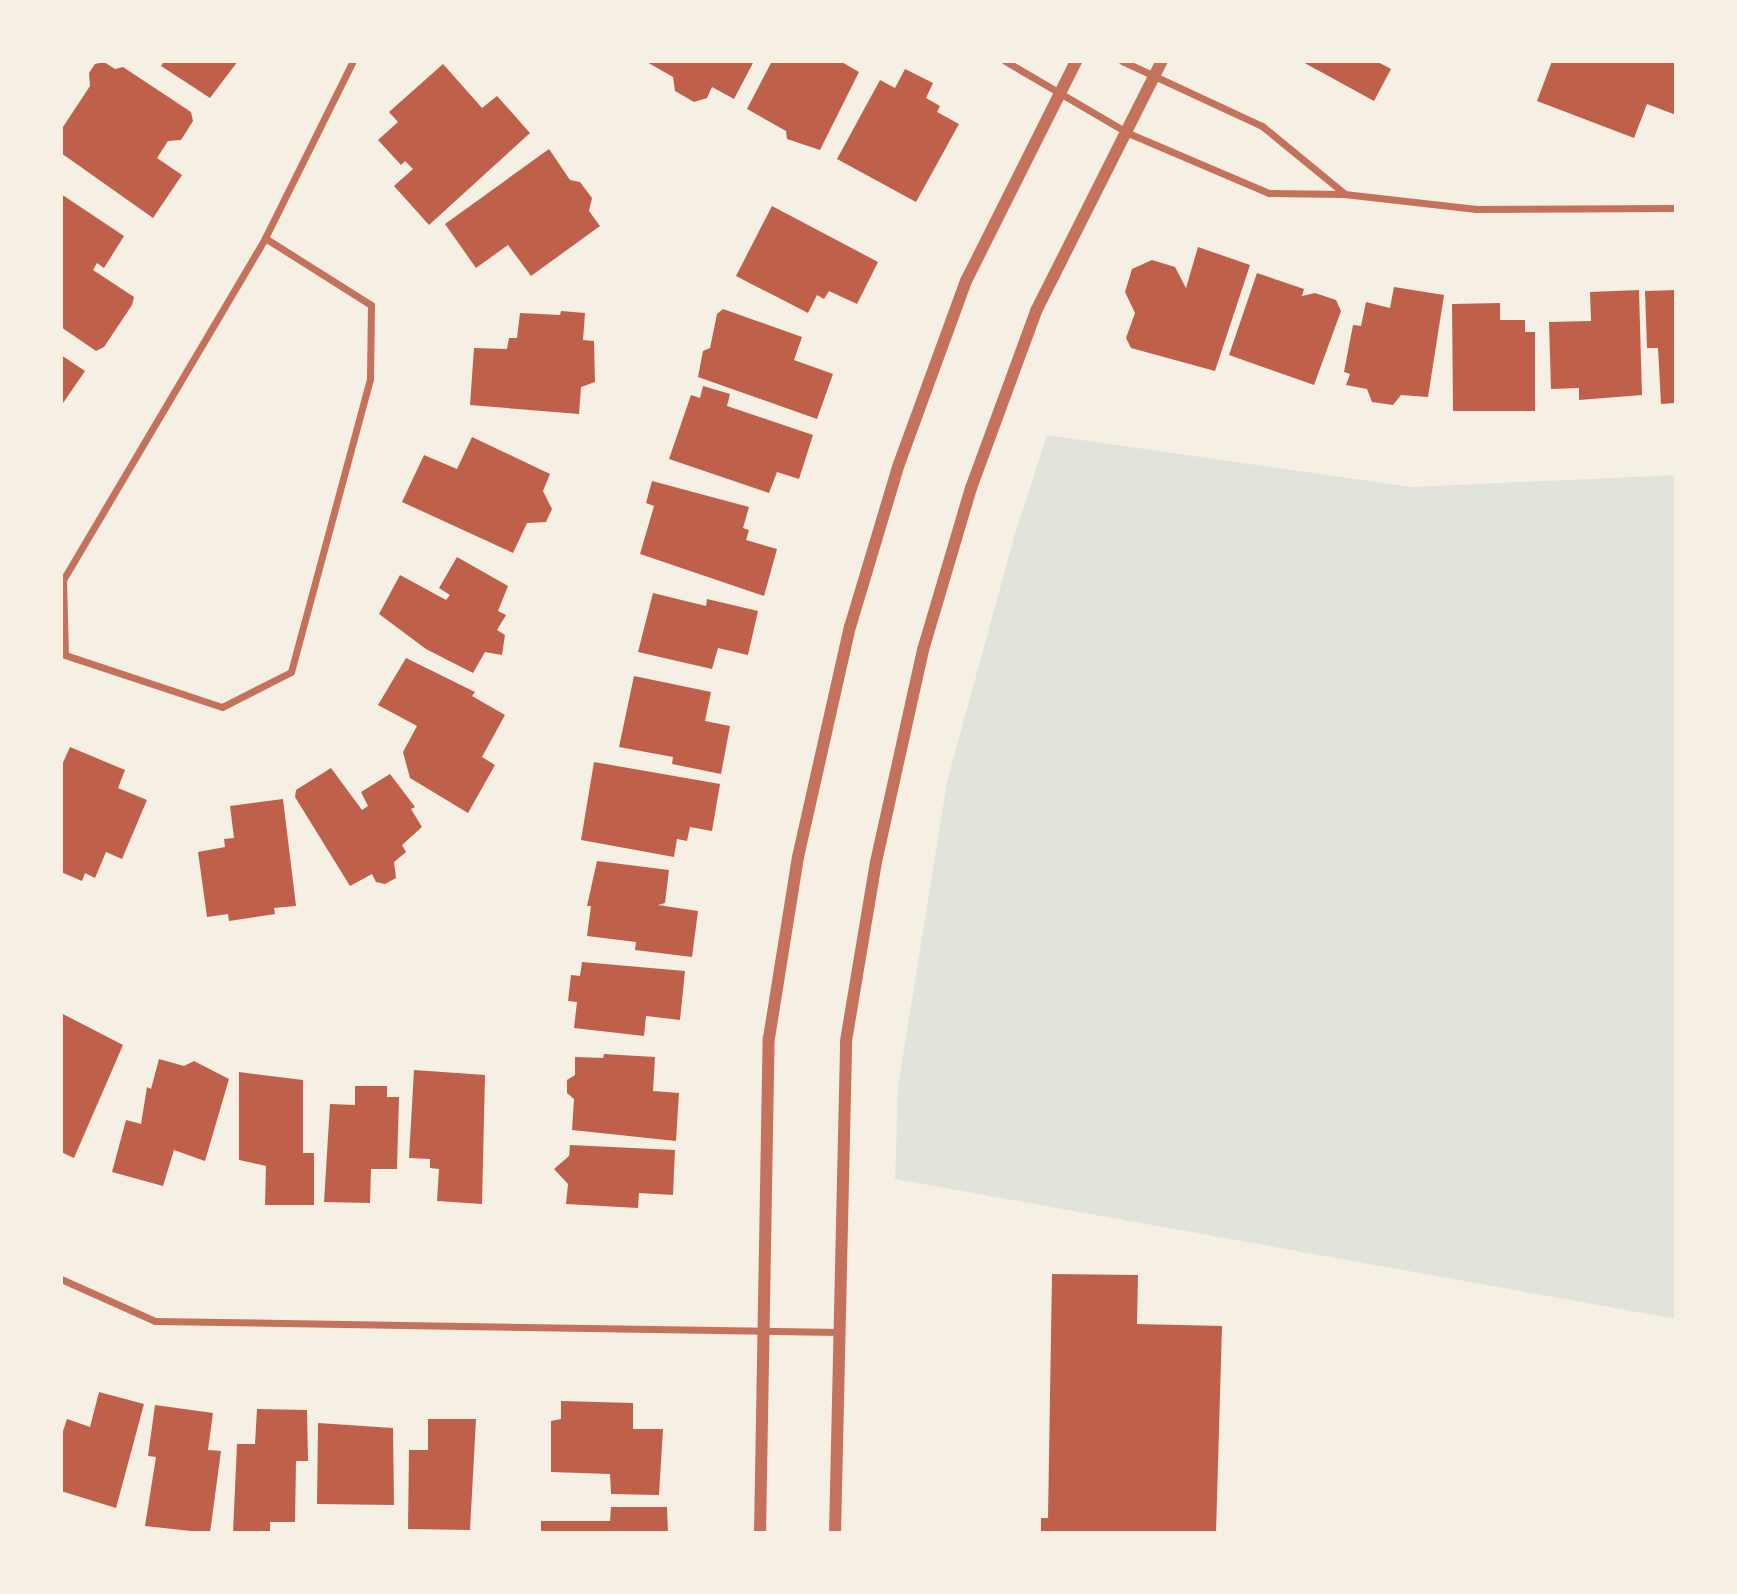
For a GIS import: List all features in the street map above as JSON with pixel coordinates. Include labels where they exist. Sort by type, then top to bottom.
[{"type":"street","points":[[265,238],[371,305],[370,379],[291,672],[222,707],[65,655],[63,580],[265,238],[353,61]]},
{"type":"street","points":[[1005,61],[1128,132],[1269,193],[1344,194],[1476,209],[1676,208]]},
{"type":"street","points":[[760,1533],[769,1038],[798,858],[850,627],[899,464],[966,281],[1062,94],[1076,61]]},
{"type":"street","points":[[1122,61],[1262,126],[1344,194]]},
{"type":"street","points":[[835,1533],[846,1041],[876,862],[923,649],[971,488],[1036,311],[1162,61]]},
{"type":"street","points":[[61,1279],[155,1321],[764,1333],[838,1332]]},
{"type":"shaded area","points":[[1047,435],[1411,487],[1676,475],[1676,1319],[895,1179],[898,1087],[947,782],[1014,537]]},
{"type":"building","points":[[164,61],[238,61],[210,98],[161,66]]},
{"type":"building","points":[[645,61],[754,61],[734,99],[712,87],[707,98],[694,102],[675,91],[673,77]]},
{"type":"building","points":[[772,61],[840,61],[859,72],[820,150],[787,139],[786,131],[747,109]]},
{"type":"building","points":[[1301,61],[1376,61],[1391,69],[1374,101]]},
{"type":"building","points":[[1552,61],[1676,61],[1676,115],[1647,104],[1634,138],[1537,101]]},
{"type":"building","points":[[104,62],[115,69],[123,67],[191,112],[193,121],[181,140],[168,141],[157,158],[182,175],[153,218],[61,153],[61,130],[90,86],[89,73],[95,64]]},
{"type":"building","points":[[443,64],[482,108],[497,96],[530,133],[429,225],[394,186],[413,169],[405,161],[401,165],[378,140],[398,122],[389,112]]},
{"type":"building","points":[[905,69],[933,83],[926,98],[940,106],[937,112],[959,124],[916,202],[837,159],[880,80],[895,88]]},
{"type":"building","points":[[549,149],[570,180],[580,182],[592,198],[589,211],[600,226],[531,276],[508,245],[476,268],[445,224]]},
{"type":"building","points":[[61,194],[124,236],[104,268],[97,263],[93,270],[134,297],[132,305],[104,347],[96,351],[61,327]]},
{"type":"building","points":[[772,206],[878,262],[857,304],[829,291],[824,299],[817,295],[808,313],[736,276]]},
{"type":"building","points":[[1198,247],[1250,265],[1215,371],[1131,348],[1126,338],[1135,313],[1125,292],[1132,269],[1152,260],[1175,267],[1186,288]]},
{"type":"building","points":[[1257,273],[1304,289],[1302,296],[1315,293],[1336,300],[1341,311],[1314,385],[1229,355]]},
{"type":"building","points":[[1394,287],[1444,295],[1428,397],[1401,395],[1393,405],[1372,402],[1367,389],[1346,385],[1350,374],[1344,372],[1353,325],[1361,326],[1366,302],[1390,308]]},
{"type":"building","points":[[1639,290],[1642,395],[1579,400],[1579,388],[1551,389],[1549,322],[1591,321],[1590,292]]},
{"type":"building","points":[[1676,290],[1676,403],[1661,404],[1658,348],[1647,348],[1645,291]]},
{"type":"building","points":[[1500,303],[1500,320],[1525,320],[1525,332],[1535,332],[1535,411],[1453,411],[1452,304]]},
{"type":"building","points":[[723,309],[802,337],[794,360],[833,374],[817,419],[698,377],[703,351],[710,348],[717,314]]},
{"type":"building","points":[[561,311],[585,313],[583,340],[594,341],[595,382],[581,387],[579,414],[470,405],[474,348],[507,349],[509,338],[517,338],[520,313],[560,315]]},
{"type":"building","points":[[61,355],[85,371],[61,406]]},
{"type":"building","points":[[703,386],[730,394],[727,406],[813,435],[799,479],[777,472],[769,493],[669,459],[691,395],[700,398]]},
{"type":"building","points":[[472,437],[550,474],[543,491],[552,509],[546,522],[527,523],[513,553],[402,502],[424,455],[457,469]]},
{"type":"building","points":[[652,481],[749,507],[743,528],[749,530],[746,540],[777,549],[764,596],[640,554],[654,506],[646,503]]},
{"type":"building","points":[[457,557],[508,586],[498,611],[506,615],[497,630],[505,635],[502,655],[485,652],[473,673],[426,649],[379,614],[400,575],[446,600],[450,595],[439,588]]},
{"type":"building","points":[[653,593],[706,606],[707,599],[758,611],[748,655],[718,648],[712,669],[638,652]]},
{"type":"building","points":[[406,658],[475,692],[472,696],[505,715],[482,757],[495,765],[468,813],[410,778],[403,752],[417,726],[378,705]]},
{"type":"building","points":[[634,676],[711,692],[705,721],[730,726],[721,774],[672,764],[673,757],[619,747]]},
{"type":"building","points":[[70,747],[125,770],[118,788],[147,800],[122,859],[106,852],[95,878],[85,873],[82,881],[61,872],[61,767]]},
{"type":"building","points":[[594,762],[720,784],[712,831],[690,827],[687,841],[677,839],[674,857],[581,840]]},
{"type":"building","points":[[331,768],[362,810],[368,806],[361,792],[390,774],[415,807],[411,809],[422,827],[402,845],[406,852],[394,862],[396,878],[385,884],[376,882],[372,874],[350,886],[295,797],[296,790]]},
{"type":"building","points":[[283,799],[296,906],[274,908],[275,914],[229,921],[228,914],[207,917],[198,852],[225,847],[224,839],[234,838],[230,806]]},
{"type":"building","points":[[597,861],[669,870],[665,903],[658,905],[698,911],[692,957],[635,950],[636,942],[587,936],[591,906],[587,906]]},
{"type":"building","points":[[582,962],[685,971],[680,1020],[646,1016],[644,1036],[574,1028],[577,1002],[568,1001],[571,975],[580,976]]},
{"type":"building","points":[[61,1013],[123,1045],[74,1158],[61,1152]]},
{"type":"building","points":[[604,1054],[655,1057],[653,1091],[679,1093],[676,1141],[572,1130],[574,1099],[567,1093],[567,1080],[575,1075],[575,1057],[603,1058]]},
{"type":"building","points":[[159,1059],[184,1066],[194,1061],[229,1079],[205,1161],[174,1150],[163,1186],[112,1172],[126,1120],[141,1124],[147,1087],[151,1089]]},
{"type":"building","points":[[414,1070],[485,1075],[482,1204],[437,1201],[439,1169],[430,1168],[430,1159],[409,1158]]},
{"type":"building","points":[[239,1072],[303,1080],[303,1153],[314,1153],[314,1205],[265,1205],[266,1166],[239,1160]]},
{"type":"building","points":[[355,1086],[387,1086],[387,1097],[399,1097],[397,1169],[371,1169],[370,1203],[324,1202],[330,1104],[355,1105]]},
{"type":"building","points":[[570,1145],[675,1150],[673,1195],[639,1193],[638,1208],[566,1204],[568,1184],[554,1169],[569,1156]]},
{"type":"building","points":[[1052,1274],[1138,1275],[1137,1324],[1222,1326],[1216,1533],[1041,1533],[1041,1518],[1048,1518]]},
{"type":"building","points":[[99,1392],[144,1404],[116,1508],[61,1491],[61,1437],[67,1419],[90,1427]]},
{"type":"building","points":[[561,1401],[633,1403],[633,1429],[663,1429],[659,1495],[611,1494],[610,1474],[551,1472],[551,1421],[561,1419]]},
{"type":"building","points":[[155,1405],[213,1413],[208,1450],[221,1451],[210,1533],[145,1526],[156,1457],[148,1456]]},
{"type":"building","points":[[257,1409],[307,1410],[308,1461],[296,1461],[295,1522],[270,1522],[270,1533],[233,1533],[237,1444],[255,1444]]},
{"type":"building","points":[[428,1419],[476,1419],[470,1530],[408,1529],[409,1450],[428,1450]]},
{"type":"building","points":[[318,1423],[393,1428],[394,1505],[317,1504]]},
{"type":"building","points":[[611,1507],[667,1507],[668,1533],[541,1533],[541,1521],[610,1521]]}]
